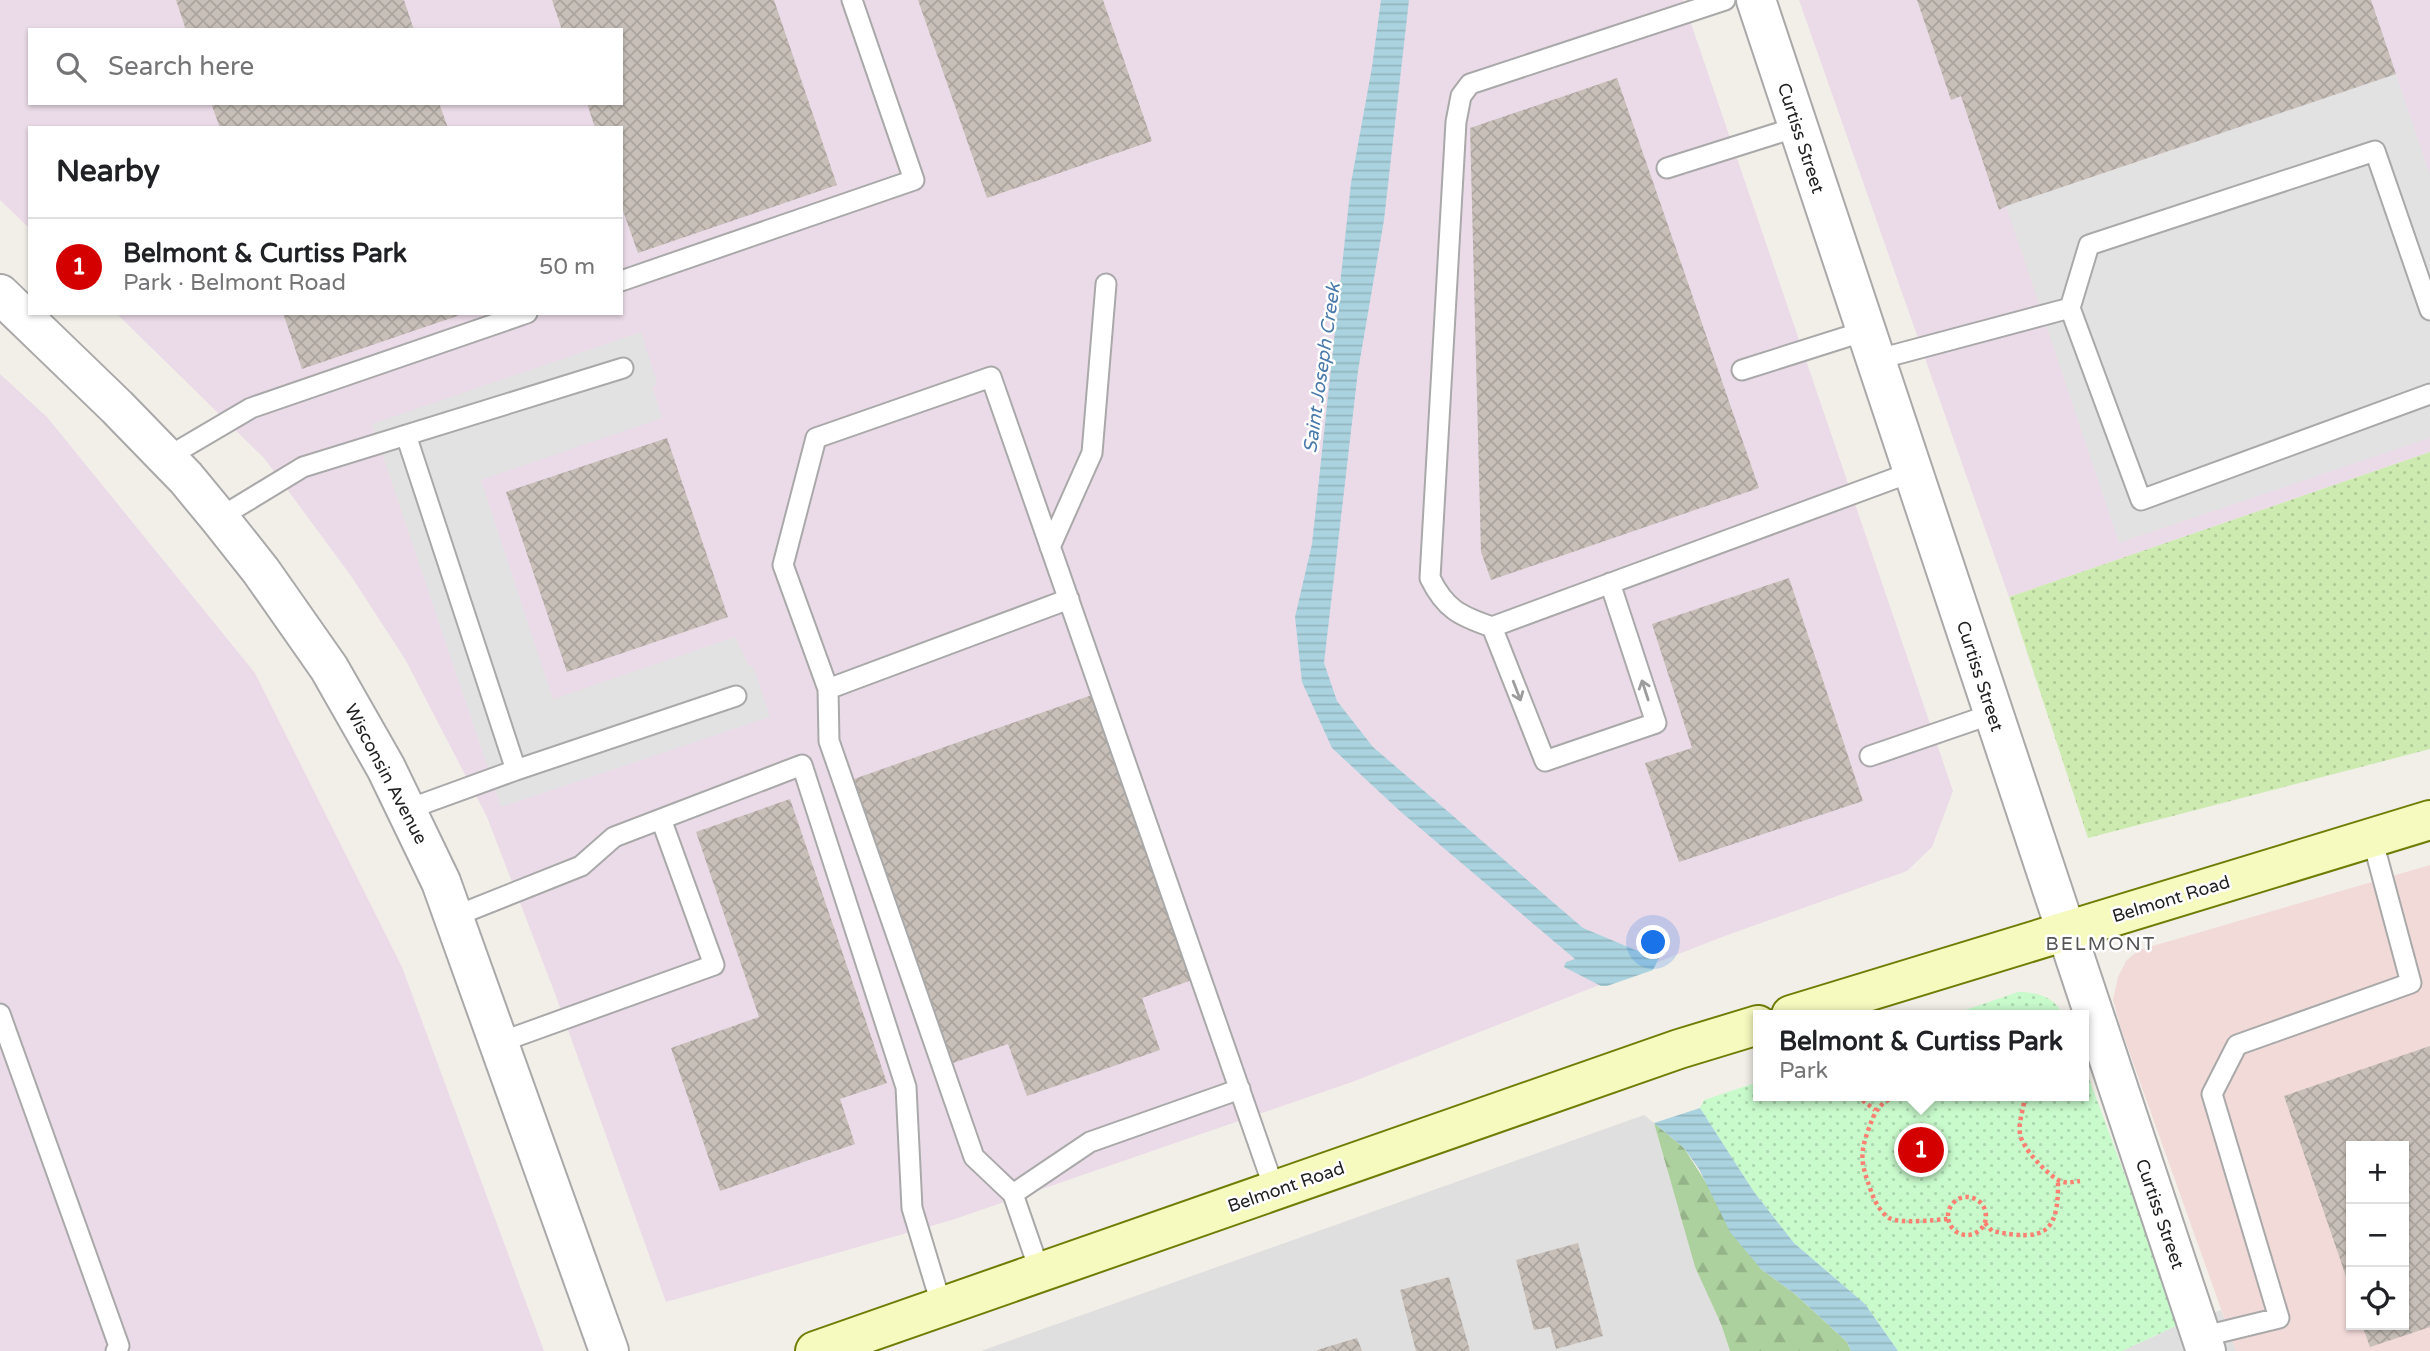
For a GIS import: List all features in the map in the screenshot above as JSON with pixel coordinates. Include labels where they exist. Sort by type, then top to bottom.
[{"type":"main road","name":"Belmont Road","points":[[1807,1010],[2430,820]]},
{"type":"main road","name":"Belmont Road","points":[[815,1351],[1679,1049],[1753,1027]]},
{"type":"street","name":"Curtiss Street","points":[[1756,0],[2204,1344]]},
{"type":"street","name":"Wisconsin Avenue","points":[[0,294],[117,407],[219,518],[261,571],[329,668],[387,768],[441,882],[609,1351]]},
{"type":"lane","points":[[623,280],[914,180],[852,0]]},
{"type":"lane","points":[[1725,0],[1470,84],[1461,96],[1456,122],[1430,578],[1438,595],[1450,607],[1463,617],[1492,627],[1912,472]]},
{"type":"lane","points":[[1667,168],[1797,127]]},
{"type":"lane","points":[[2430,310],[2375,151],[2089,245],[2070,308],[2141,500],[2430,394]]},
{"type":"lane","points":[[1050,547],[1092,453],[1106,284]]},
{"type":"lane","points":[[1742,370],[2070,308]]},
{"type":"lane","points":[[166,458],[251,408],[521,315]]},
{"type":"lane","points":[[219,518],[303,467],[623,368]]},
{"type":"lane","points":[[1040,1272],[1013,1194],[974,1157],[829,741],[828,689],[783,565],[816,438],[991,377],[1275,1191]]},
{"type":"lane","points":[[406,435],[516,770]]},
{"type":"lane","points":[[1492,627],[1545,761],[1656,723],[1610,583]]},
{"type":"lane","points":[[828,689],[1069,599]]},
{"type":"lane","points":[[406,810],[736,696]]},
{"type":"lane","points":[[1870,755],[1992,714]]},
{"type":"lane","points":[[453,917],[581,866],[614,837],[802,765],[906,1087],[912,1208],[942,1307]]},
{"type":"lane","points":[[498,1043],[714,965],[661,819]]},
{"type":"lane","points":[[2204,1344],[2279,1318],[2212,1094],[2237,1045],[2411,983],[2372,838]]},
{"type":"lane","points":[[0,1014],[119,1346],[116,1351]]},
{"type":"lane","points":[[1013,1194],[1090,1142],[1240,1089]]},
{"type":"path","points":[[1863,1101],[1875,1110]]},
{"type":"path","points":[[1888,1101],[1875,1110],[1862,1145],[1866,1177],[1880,1209],[1889,1218],[1900,1221],[1948,1219]]},
{"type":"path","points":[[2024,1101],[2019,1121],[2020,1136],[2027,1150],[2058,1180],[2080,1181]]},
{"type":"path","points":[[1985,1223],[1992,1231],[2039,1235],[2047,1230],[2054,1217],[2058,1180]]},
{"type":"path","points":[[1966,1197],[1983,1204],[1986,1216],[1985,1223],[1977,1233],[1966,1235],[1954,1230],[1948,1219],[1950,1206],[1959,1198],[1966,1197]]},
{"type":"shaded area","points":[[0,0],[1683,0],[1953,791],[1932,847],[1907,871],[1722,937],[1352,1082],[952,1220],[666,1302],[554,991],[487,817],[405,659],[351,576],[264,458],[118,315],[623,315],[623,126],[28,126],[28,227],[0,200]]},
{"type":"shaded area","points":[[1799,0],[2430,0],[2430,452],[2009,597]]},
{"type":"shaded area","points":[[2396,74],[2430,175],[2430,438],[2119,543],[2006,206]]},
{"type":"shaded area","points":[[641,332],[657,383],[653,388],[662,418],[481,480],[553,699],[735,637],[748,664],[754,668],[770,717],[501,807],[372,424]]},
{"type":"shaded area","points":[[0,374],[47,417],[255,673],[402,967],[544,1351],[0,1351]]},
{"type":"shaded area","points":[[2430,865],[2430,1351],[2236,1351],[2120,1026],[2113,1000],[2118,977],[2126,961],[2139,950]]},
{"type":"shaded area","points":[[1644,1115],[1654,1123],[1695,1267],[1730,1351],[981,1351]]},
{"type":"shaded area","points":[[2221,1310],[2236,1351],[2122,1351],[2180,1324]]},
{"type":"green space","points":[[2430,452],[2430,749],[2088,838],[2009,597]]},
{"type":"green space","points":[[2018,992],[2045,997],[2060,1010],[1966,1010]]},
{"type":"green space","points":[[2089,1078],[2180,1324],[2122,1351],[1898,1351],[1865,1304],[1794,1243],[1754,1192],[1700,1108],[1704,1100],[1753,1084],[1753,1101],[2089,1101]]},
{"type":"green space","points":[[1654,1123],[1684,1148],[1761,1269],[1795,1294],[1847,1342],[1851,1351],[1730,1351],[1695,1267]]},
{"type":"water","points":[[1381,0],[1409,0],[1384,220],[1358,371],[1324,663],[1337,701],[1373,747],[1583,928],[1645,954],[1664,948],[1653,970],[1607,986],[1601,986],[1564,967],[1566,962],[1575,959],[1401,812],[1332,748],[1302,682],[1295,617],[1312,544],[1351,183]]},
{"type":"water","points":[[1700,1108],[1754,1192],[1794,1243],[1865,1304],[1898,1351],[1851,1351],[1847,1342],[1795,1294],[1761,1269],[1730,1232],[1699,1169],[1684,1148],[1654,1123]]},
{"type":"building","points":[[176,0],[404,0],[413,28],[185,28]]},
{"type":"building","points":[[552,0],[774,0],[837,185],[638,253],[623,211],[623,126],[594,126],[588,105],[623,105],[623,28],[561,28]]},
{"type":"building","points":[[918,0],[1103,0],[1152,141],[987,198]]},
{"type":"building","points":[[1917,0],[2371,0],[2396,74],[1999,210],[1961,96],[1951,100]]},
{"type":"building","points":[[1617,78],[1759,488],[1491,580],[1481,552],[1470,128]]},
{"type":"building","points":[[212,105],[440,105],[447,126],[219,126]]},
{"type":"building","points":[[284,315],[460,315],[302,369]]},
{"type":"building","points":[[667,438],[728,617],[567,672],[506,492]]},
{"type":"building","points":[[1789,578],[1863,801],[1679,862],[1645,763],[1692,748],[1652,624]]},
{"type":"building","points":[[1092,695],[1192,980],[1142,998],[1160,1050],[1027,1096],[1008,1044],[953,1063],[854,779]]},
{"type":"building","points":[[790,799],[887,1083],[840,1099],[855,1144],[720,1191],[671,1048],[759,1017],[696,832]]},
{"type":"building","points":[[2430,1046],[2430,1327],[2370,1347],[2364,1330],[2409,1330],[2409,1141],[2346,1141],[2346,1276],[2284,1096]]},
{"type":"building","points":[[1578,1243],[1603,1336],[1556,1349],[1550,1327],[1534,1330],[1516,1260]]},
{"type":"building","points":[[1449,1277],[1470,1351],[1416,1351],[1400,1290]]},
{"type":"building","points":[[1357,1338],[1362,1351],[1317,1351],[1317,1350]]},
{"type":"place","name":"Belmont & Curtiss Park","points":[[1921,1150]]},
{"type":"district","name":"BELMONT","points":[[2101,944]]},
{"type":"water label","name":"Saint Joseph Creek","points":[[1322,368]]}]
